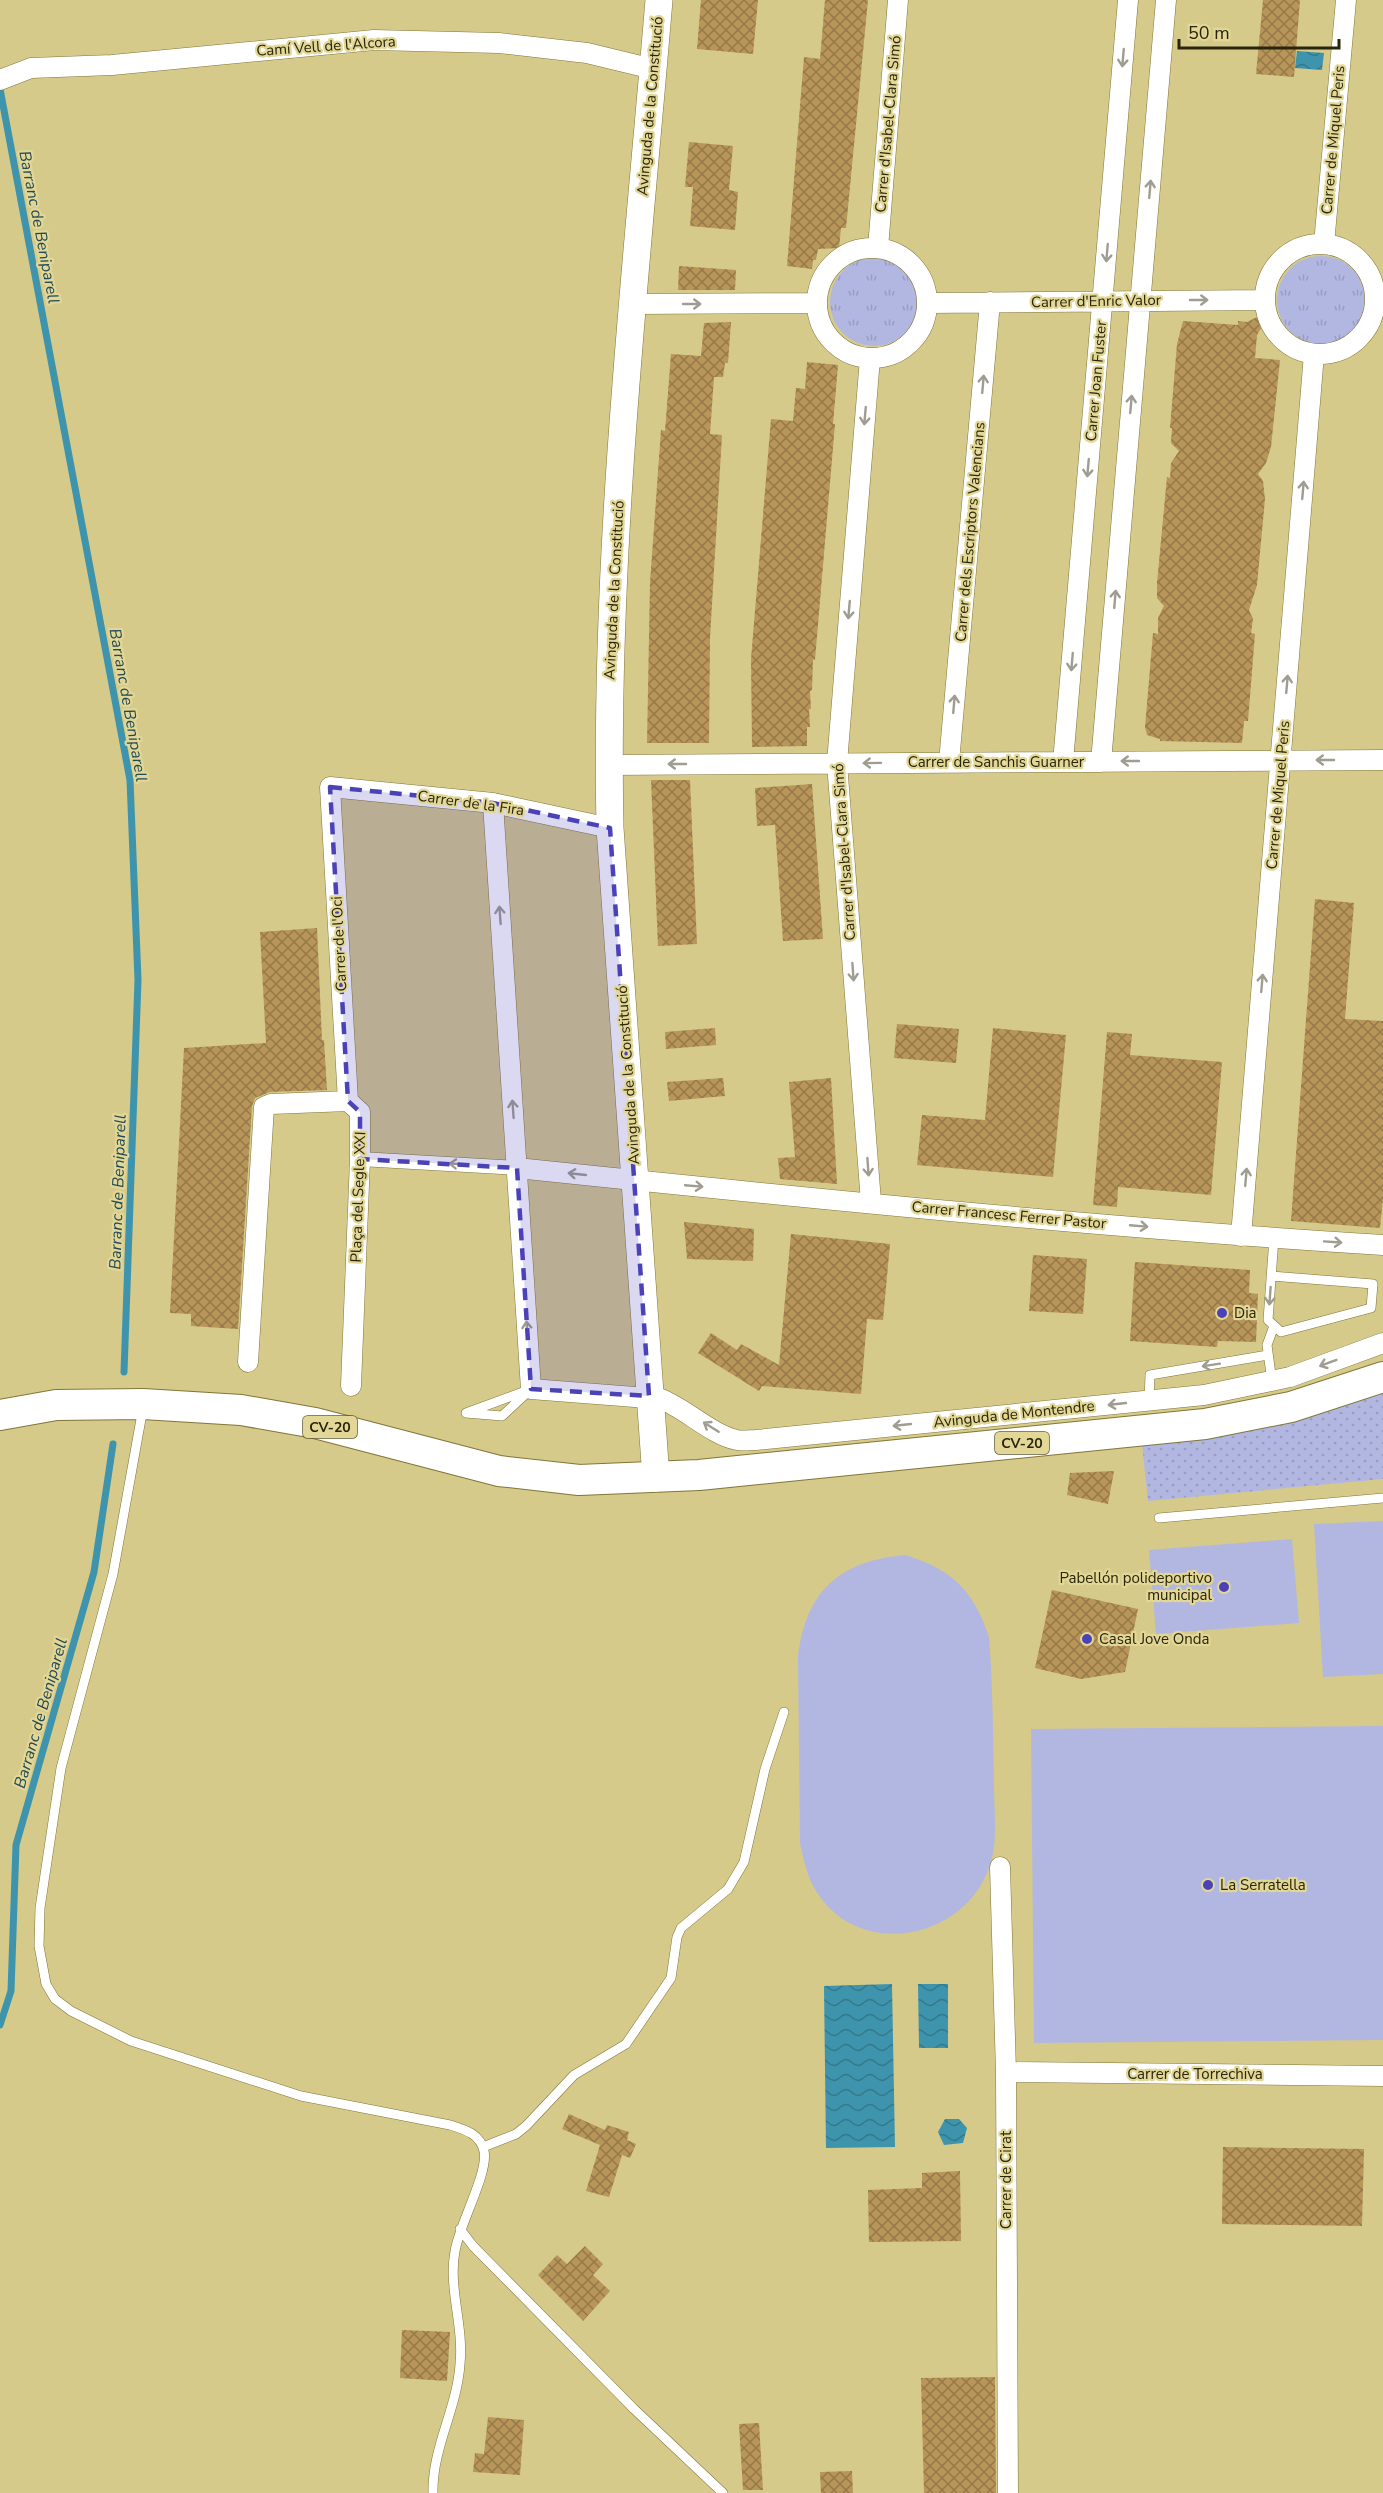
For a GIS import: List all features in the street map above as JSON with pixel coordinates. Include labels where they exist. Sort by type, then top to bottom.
[{"type":"main road","name":"Avinguda de la Constitució","points":[[656,1478],[609,828],[608,765],[610,631],[620,472],[659,0]]},
{"type":"main road","name":"Avinguda de Montendre","points":[[656,1478],[1205,1424],[1291,1407],[1383,1377]]},
{"type":"main road","name":"CV-20","points":[[0,1415],[56,1405],[143,1404],[241,1410],[285,1417],[456,1461],[526,1476],[579,1480],[656,1478]]},
{"type":"street","name":"Carrer d'Isabel-Clara Simó","points":[[878,248],[898,0]]},
{"type":"street","name":"Carrer Joan Fuster","points":[[1064,762],[1128,0]]},
{"type":"street","points":[[1101,762],[1166,0]]},
{"type":"street","name":"Carrer de Miquel Peris","points":[[1324,244],[1346,0]]},
{"type":"street","name":"Camí Vell de l'Alcora","points":[[6,78],[31,68],[112,65],[374,40],[499,43],[587,53],[653,69]]},
{"type":"street","points":[[1324,244],[1340,247],[1366,268],[1379,299],[1363,333],[1349,346],[1332,353],[1314,354],[1299,350],[1285,342],[1271,323],[1265,300],[1268,282],[1276,266],[1289,253],[1306,245],[1324,244]]},
{"type":"street","points":[[878,248],[894,252],[908,261],[918,273],[925,287],[927,303],[925,321],[916,336],[903,349],[887,356],[870,358],[853,354],[839,346],[827,334],[820,320],[817,303],[820,285],[829,269],[843,256],[860,249],[878,248]]},
{"type":"street","name":"Carrer d'Enric Valor","points":[[927,303],[1265,300]]},
{"type":"street","name":"Carrer dels Escriptors Valencians","points":[[949,762],[990,302]]},
{"type":"street","points":[[633,304],[817,303]]},
{"type":"street","name":"Carrer de Miquel Peris","points":[[1241,1236],[1314,354]]},
{"type":"street","name":"Carrer d'Isabel-Clara Simó","points":[[870,358],[837,763],[871,1202]]},
{"type":"street","name":"Carrer de Sanchis Guarner","points":[[608,765],[1383,760]]},
{"type":"street","name":"Carrer de la Fira","points":[[330,787],[493,803],[609,828]]},
{"type":"street","name":"Carrer de l'Oci","points":[[330,787],[348,1101]]},
{"type":"street","points":[[493,803],[531,1389],[649,1396]]},
{"type":"street","points":[[248,1362],[264,1107],[271,1104],[348,1101]]},
{"type":"street","name":"Plaça del Segle XXI","points":[[348,1101],[360,1112],[351,1386]]},
{"type":"street","points":[[360,1159],[517,1168]]},
{"type":"street","name":"Avinguda de la Constitució","points":[[517,1168],[635,1181]]},
{"type":"street","name":"Carrer Francesc Ferrer Pastor","points":[[635,1181],[1241,1236],[1383,1245]]},
{"type":"street","name":"Avinguda de Montendre","points":[[649,1396],[676,1405],[721,1434],[737,1440],[1204,1395],[1290,1377],[1383,1343]]},
{"type":"street","name":"Carrer de Cirat","points":[[1000,1867],[1006,2072],[1008,2493]]},
{"type":"street","name":"Carrer de Torrechiva","points":[[1006,2072],[1383,2076]]},
{"type":"lane","points":[[1271,1276],[1374,1284],[1371,1308],[1281,1332],[1268,1320],[1271,1276],[1274,1238]]},
{"type":"lane","points":[[1272,1382],[1267,1345],[1274,1326]]},
{"type":"lane","points":[[1149,1400],[1150,1375],[1268,1355]]},
{"type":"lane","points":[[531,1389],[502,1416],[466,1413],[488,1405],[531,1389]]},
{"type":"lane","points":[[143,1404],[113,1574],[61,1768],[40,1908],[39,1947],[46,1984],[56,1999],[71,2011],[132,2041],[301,2096],[450,2125],[477,2137],[483,2147],[485,2165],[460,2229],[453,2266],[460,2334],[461,2362],[458,2390],[436,2460],[433,2493]]},
{"type":"lane","points":[[1159,1518],[1383,1498]]},
{"type":"lane","points":[[483,2147],[504,2140],[526,2126],[574,2075],[621,2049],[645,2016],[671,1978],[677,1937],[681,1928],[728,1889],[744,1862],[765,1769],[784,1712]]},
{"type":"lane","points":[[460,2229],[473,2246],[634,2409],[723,2493]]},
{"type":"highlighted area","points":[[330,787],[493,803],[610,828],[649,1396],[531,1389],[517,1168],[360,1159],[360,1112],[348,1101]]},
{"type":"green space","points":[[1321,256],[1338,259],[1352,269],[1362,283],[1365,300],[1362,317],[1352,331],[1338,341],[1321,344],[1304,341],[1290,331],[1280,317],[1277,300],[1280,283],[1290,269],[1304,259]]},
{"type":"green space","points":[[874,258],[891,261],[905,271],[915,285],[918,302],[915,319],[905,333],[891,343],[874,346],[857,343],[843,333],[833,319],[830,302],[833,285],[843,271],[857,261]]},
{"type":"green space","points":[[1383,1392],[1383,1479],[1148,1501],[1142,1444]]},
{"type":"green space","points":[[1383,1521],[1383,1674],[1323,1677],[1314,1524]]},
{"type":"green space","name":"Pabellón polideportivo municipal","points":[[1292,1539],[1299,1623],[1156,1634],[1149,1550]]},
{"type":"green space","points":[[905,1555],[936,1567],[959,1584],[976,1607],[989,1637],[995,1837],[990,1865],[977,1891],[959,1911],[936,1925],[910,1932],[884,1933],[858,1927],[835,1913],[816,1891],[806,1868],[800,1844],[798,1657],[802,1634],[809,1614],[818,1597],[830,1584],[844,1573],[862,1564]]},
{"type":"green space","name":"La Serratella","points":[[1383,1726],[1383,2040],[1034,2043],[1031,1729]]},
{"type":"water","points":[[1297,51],[1324,53],[1322,70],[1295,68]]},
{"type":"water","points":[[892,1984],[895,2147],[826,2148],[824,1986]]},
{"type":"water","points":[[918,1984],[948,1984],[948,2048],[919,2048]]},
{"type":"water","points":[[945,2119],[959,2119],[967,2128],[963,2143],[944,2145],[938,2132]]},
{"type":"building","points":[[701,0],[758,0],[753,54],[697,49]]},
{"type":"building","points":[[825,0],[868,0],[846,228],[841,228],[839,248],[818,249],[812,269],[787,266],[804,57],[820,59]]},
{"type":"building","points":[[1263,0],[1300,0],[1294,77],[1256,74]]},
{"type":"building","points":[[689,142],[733,146],[729,190],[738,192],[735,230],[690,226],[693,187],[685,187]]},
{"type":"building","points":[[679,266],[736,270],[735,290],[678,290]]},
{"type":"building","points":[[1273,309],[1257,335],[1255,358],[1280,360],[1271,447],[1266,463],[1258,474],[1263,481],[1265,499],[1257,585],[1249,610],[1253,619],[1251,633],[1255,634],[1248,721],[1244,721],[1242,743],[1160,741],[1160,739],[1147,735],[1145,727],[1153,633],[1158,634],[1158,618],[1164,606],[1157,598],[1157,583],[1167,477],[1170,478],[1171,463],[1179,451],[1171,443],[1172,428],[1170,428],[1177,344],[1183,321],[1238,325],[1238,321],[1247,322]]},
{"type":"building","points":[[731,322],[728,363],[725,363],[723,377],[714,377],[710,434],[722,435],[710,638],[709,743],[647,743],[650,583],[661,430],[665,431],[671,354],[701,356],[704,323]]},
{"type":"building","points":[[807,362],[838,365],[815,660],[813,659],[812,690],[810,691],[810,727],[807,727],[807,746],[752,747],[751,659],[771,419],[793,421],[796,388],[805,389]]},
{"type":"building","points":[[651,780],[690,780],[697,944],[658,946]]},
{"type":"building","points":[[812,784],[823,939],[783,941],[775,825],[757,826],[755,788]]},
{"type":"building","points":[[1315,899],[1354,903],[1345,1019],[1383,1021],[1383,1199],[1380,1228],[1291,1221]]},
{"type":"building","points":[[317,928],[322,1040],[324,1040],[327,1090],[270,1092],[255,1098],[252,1106],[238,1329],[191,1326],[191,1314],[170,1313],[184,1048],[266,1043],[260,932]]},
{"type":"building","points":[[897,1024],[959,1029],[956,1063],[894,1058]]},
{"type":"building","points":[[715,1028],[716,1045],[666,1049],[665,1032]]},
{"type":"building","points":[[993,1028],[1066,1035],[1053,1177],[917,1165],[922,1115],[985,1120]]},
{"type":"building","points":[[1107,1032],[1132,1034],[1130,1055],[1222,1062],[1211,1195],[1118,1187],[1117,1207],[1093,1205]]},
{"type":"building","points":[[723,1078],[725,1096],[669,1101],[667,1082]]},
{"type":"building","points":[[831,1078],[837,1184],[780,1179],[778,1158],[795,1157],[789,1082]]},
{"type":"building","points":[[684,1222],[754,1229],[753,1261],[687,1259]]},
{"type":"building","points":[[791,1234],[890,1244],[883,1320],[867,1319],[861,1394],[762,1386],[759,1391],[698,1353],[711,1333],[737,1350],[741,1344],[779,1365]]},
{"type":"building","points":[[1033,1255],[1087,1259],[1083,1314],[1029,1311]]},
{"type":"building","points":[[1135,1262],[1250,1270],[1249,1293],[1258,1294],[1256,1342],[1218,1341],[1217,1347],[1130,1341]]},
{"type":"building","points":[[1114,1471],[1108,1504],[1067,1495],[1070,1473]]},
{"type":"building","name":"Casal Jove Onda","points":[[1052,1590],[1138,1609],[1125,1672],[1081,1679],[1035,1668]]},
{"type":"building","points":[[569,2114],[605,2130],[607,2125],[629,2132],[627,2140],[636,2144],[630,2158],[622,2155],[609,2197],[586,2191],[600,2145],[562,2129]]},
{"type":"building","points":[[1223,2147],[1364,2149],[1362,2226],[1222,2224]]},
{"type":"building","points":[[960,2171],[961,2241],[869,2242],[868,2190],[922,2188],[922,2173]]},
{"type":"building","points":[[585,2246],[603,2264],[593,2275],[610,2291],[583,2321],[538,2275],[557,2255],[567,2264]]},
{"type":"building","points":[[402,2330],[450,2332],[447,2381],[400,2378]]},
{"type":"building","points":[[995,2377],[996,2493],[924,2493],[921,2378]]},
{"type":"building","points":[[488,2417],[524,2420],[520,2475],[473,2472],[475,2453],[484,2454]]},
{"type":"building","points":[[759,2423],[763,2490],[743,2490],[739,2424]]},
{"type":"building","points":[[852,2471],[853,2493],[821,2493],[820,2472]]},
{"type":"waterway","name":"Barranc de Beniparell","points":[[0,89],[130,780],[138,980],[124,1372]]},
{"type":"waterway","name":"Barranc de Beniparell","points":[[0,2025],[11,1991],[16,1845],[94,1572],[113,1444]]},
{"type":"place","name":"Dia","points":[[1222,1313]]},
{"type":"place","name":"Pabellón polideportivo municipal","points":[[1224,1587]]},
{"type":"place","name":"Casal Jove Onda","points":[[1087,1639]]},
{"type":"place","name":"La Serratella","points":[[1208,1885]]}]
